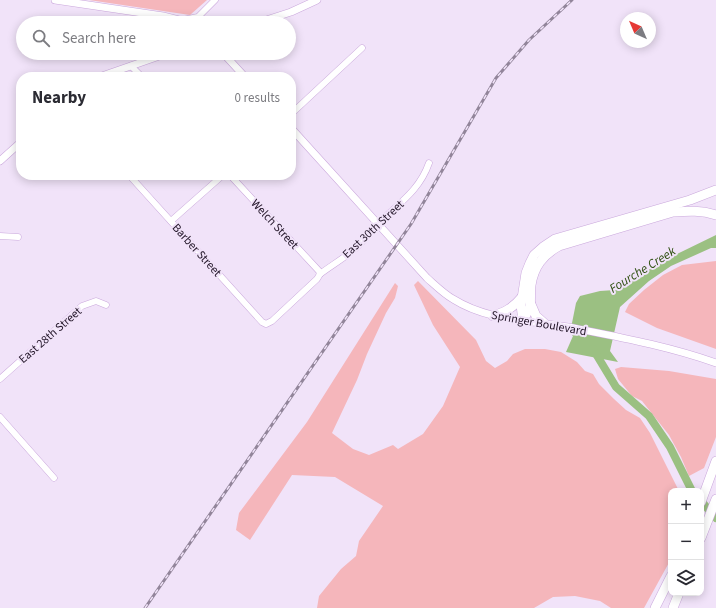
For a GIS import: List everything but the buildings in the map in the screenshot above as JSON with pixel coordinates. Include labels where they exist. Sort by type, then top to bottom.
[{"type":"highway","points":[[548,324],[536,316],[526,299],[526,273],[543,247],[554,239],[690,200],[716,190]]},
{"type":"highway","points":[[537,258],[559,246],[673,212],[692,210],[716,215]]},
{"type":"highway","points":[[493,316],[504,313],[526,299]]},
{"type":"highway","points":[[523,321],[521,305],[526,299]]},
{"type":"highway","points":[[704,494],[716,461]]},
{"type":"highway","points":[[704,530],[716,499]]},
{"type":"highway","points":[[655,608],[668,582]]},
{"type":"highway","points":[[673,608],[678,596]]},
{"type":"main road","points":[[55,0],[163,16]]},
{"type":"main road","points":[[278,16],[317,0]]},
{"type":"main road","points":[[114,72],[148,60]]},
{"type":"main road","points":[[229,60],[240,72]]},
{"type":"main road","name":"Springer Boulevard","points":[[296,133],[427,278],[448,295],[465,306],[493,316],[548,324],[640,341],[688,353],[716,363]]},
{"type":"main road","points":[[0,161],[16,147]]},
{"type":"street","points":[[199,16],[215,0]]},
{"type":"street","points":[[296,109],[362,48]]},
{"type":"street","points":[[131,66],[135,72]]},
{"type":"street","name":"East 30th Street","points":[[266,324],[272,321],[317,279],[320,274],[356,247],[409,195],[423,178],[429,163]]},
{"type":"street","name":"Barber Street","points":[[134,180],[262,322],[266,324]]},
{"type":"street","points":[[171,221],[218,180]]},
{"type":"street","name":"Welch Street","points":[[235,180],[319,271],[320,274]]},
{"type":"street","points":[[0,236],[18,237]]},
{"type":"street","name":"East 28th Street","points":[[0,379],[82,306],[96,301],[106,305]]},
{"type":"street","points":[[0,417],[54,478]]},
{"type":"shaded area","points":[[89,0],[207,0],[190,15]]},
{"type":"shaded area","points":[[716,235],[716,248],[711,248],[671,266],[649,281],[620,307],[610,351],[618,362],[566,352],[573,336],[570,333],[576,303],[580,296],[600,291],[615,290],[627,285],[667,257],[677,254]]},
{"type":"shaded area","points":[[716,261],[716,349],[657,328],[625,312],[629,304],[663,275],[682,265]]},
{"type":"shaded area","points":[[418,281],[476,340],[486,361],[495,368],[507,361],[513,354],[525,349],[545,349],[561,352],[577,362],[585,371],[593,374],[599,384],[614,399],[626,410],[640,418],[650,433],[678,488],[668,488],[668,564],[644,608],[611,608],[600,601],[575,596],[553,597],[534,608],[317,608],[319,596],[341,569],[356,556],[359,541],[383,506],[335,477],[292,475],[250,540],[236,530],[239,513],[307,422],[395,283],[398,286],[395,298],[386,313],[332,433],[353,449],[369,455],[393,445],[398,449],[423,434],[443,406],[460,367],[433,325],[414,285]]},
{"type":"shaded area","points":[[621,367],[669,371],[716,379],[716,437],[704,468],[689,476],[669,435],[642,401],[632,396],[618,379],[615,369]]},
{"type":"waterway","name":"Fourche Creek","points":[[593,349],[616,387],[649,416],[670,447],[690,488]]},
{"type":"waterway","name":"Fourche Creek","points":[[704,504],[716,518]]},
{"type":"railway","points":[[145,608],[411,224],[496,78],[529,40],[572,0]]}]
